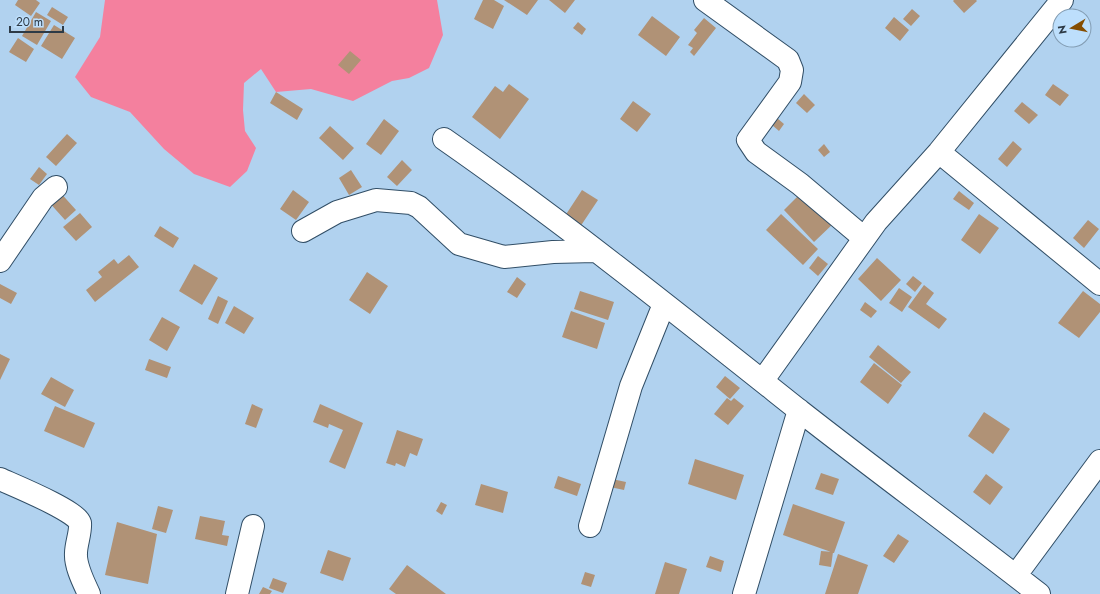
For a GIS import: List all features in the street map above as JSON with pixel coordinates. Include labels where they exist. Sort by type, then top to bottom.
[{"type":"street","points":[[705,0],[788,60],[792,70],[790,82],[748,140],[756,152],[800,184],[864,238]]},
{"type":"street","points":[[763,380],[876,222],[939,152],[1062,0]]},
{"type":"street","points":[[444,139],[510,185],[763,380],[903,491],[1016,575],[1039,594]]},
{"type":"street","points":[[939,152],[1100,284]]},
{"type":"street","points":[[0,261],[44,198],[56,187]]},
{"type":"street","points":[[303,231],[338,212],[376,200],[411,203],[419,207],[459,244],[504,257],[595,251]]},
{"type":"street","points":[[590,526],[632,386],[664,304]]},
{"type":"street","points":[[744,594],[799,410]]},
{"type":"street","points":[[1016,575],[1100,461]]},
{"type":"street","points":[[0,479],[77,516],[80,523],[75,556],[89,594]]},
{"type":"street","points":[[237,594],[252,526]]},
{"type":"shaded area","points":[[105,0],[437,0],[443,35],[429,68],[409,78],[392,81],[353,101],[311,89],[276,92],[261,69],[244,83],[243,110],[245,131],[256,148],[247,171],[230,187],[194,174],[164,149],[130,112],[91,97],[75,77],[100,37]]},
{"type":"building","points":[[18,0],[36,0],[40,3],[31,16],[15,5]]},
{"type":"building","points":[[483,0],[494,0],[504,6],[493,29],[474,19]]},
{"type":"building","points":[[504,0],[538,0],[527,15]]},
{"type":"building","points":[[549,0],[575,0],[565,13]]},
{"type":"building","points":[[953,1],[977,1],[964,13]]},
{"type":"building","points":[[52,7],[68,17],[63,25],[47,15]]},
{"type":"building","points":[[912,9],[920,16],[911,26],[903,19]]},
{"type":"building","points":[[36,12],[51,21],[37,45],[22,36]]},
{"type":"building","points":[[652,16],[680,37],[666,56],[638,35]]},
{"type":"building","points":[[894,17],[909,30],[900,41],[885,28]]},
{"type":"building","points":[[704,18],[716,28],[694,56],[690,52],[693,48],[688,45],[697,33],[694,30]]},
{"type":"building","points":[[578,22],[586,29],[582,35],[573,28]]},
{"type":"building","points":[[54,25],[75,38],[62,59],[41,46]]},
{"type":"building","points":[[18,38],[34,49],[26,62],[9,52]]},
{"type":"building","points":[[350,51],[361,60],[349,74],[338,65]]},
{"type":"building","points":[[509,84],[529,99],[500,139],[472,117],[495,86],[503,92]]},
{"type":"building","points":[[1053,84],[1069,95],[1060,106],[1045,95]]},
{"type":"building","points":[[276,92],[303,109],[297,120],[270,103]]},
{"type":"building","points":[[804,94],[815,105],[807,113],[796,103]]},
{"type":"building","points":[[633,101],[651,114],[637,132],[620,119]]},
{"type":"building","points":[[1022,102],[1038,115],[1029,124],[1014,111]]},
{"type":"building","points":[[777,118],[784,124],[779,131],[772,125]]},
{"type":"building","points":[[384,119],[399,131],[381,155],[366,144]]},
{"type":"building","points":[[330,126],[354,148],[343,160],[319,138]]},
{"type":"building","points":[[67,134],[77,143],[56,166],[46,157]]},
{"type":"building","points":[[1013,141],[1022,149],[1007,167],[998,159]]},
{"type":"building","points":[[824,144],[830,152],[824,157],[818,150]]},
{"type":"building","points":[[402,160],[412,170],[397,186],[387,177]]},
{"type":"building","points":[[39,167],[47,174],[39,185],[30,179]]},
{"type":"building","points":[[351,170],[362,187],[349,195],[339,178]]},
{"type":"building","points":[[58,190],[76,210],[65,220],[47,200]]},
{"type":"building","points":[[293,190],[309,202],[296,220],[280,209]]},
{"type":"building","points":[[582,190],[598,200],[578,230],[563,219]]},
{"type":"building","points":[[804,190],[835,222],[814,242],[784,210]]},
{"type":"building","points":[[959,191],[974,203],[969,210],[953,199]]},
{"type":"building","points":[[80,213],[92,227],[76,241],[63,227]]},
{"type":"building","points":[[781,214],[818,249],[803,265],[766,230]]},
{"type":"building","points":[[979,214],[999,228],[980,254],[961,240]]},
{"type":"building","points":[[1088,220],[1099,229],[1084,248],[1073,238]]},
{"type":"building","points":[[160,226],[179,238],[173,248],[154,236]]},
{"type":"building","points":[[129,255],[139,267],[95,302],[86,290],[102,277],[98,272],[114,259],[118,264]]},
{"type":"building","points":[[818,256],[828,264],[818,276],[809,268]]},
{"type":"building","points":[[877,258],[901,280],[881,301],[858,279]]},
{"type":"building","points":[[194,264],[218,278],[202,305],[179,291]]},
{"type":"building","points":[[367,272],[388,286],[370,314],[349,300]]},
{"type":"building","points":[[913,276],[922,283],[915,292],[906,284]]},
{"type":"building","points":[[517,277],[526,284],[517,298],[507,292]]},
{"type":"building","points":[[0,284],[17,293],[11,304],[0,298]]},
{"type":"building","points":[[924,285],[934,293],[926,304],[947,319],[939,329],[908,307]]},
{"type":"building","points":[[899,288],[912,297],[902,312],[889,303]]},
{"type":"building","points":[[580,291],[614,302],[608,320],[574,309]]},
{"type":"building","points":[[1083,291],[1100,304],[1100,312],[1079,338],[1058,323]]},
{"type":"building","points":[[218,296],[228,301],[218,324],[208,319]]},
{"type":"building","points":[[865,302],[877,311],[871,318],[860,310]]},
{"type":"building","points":[[234,306],[254,318],[244,334],[225,323]]},
{"type":"building","points":[[571,311],[605,323],[597,349],[562,337]]},
{"type":"building","points":[[162,317],[180,327],[167,351],[149,340]]},
{"type":"building","points":[[878,345],[911,372],[901,383],[869,357]]},
{"type":"building","points":[[0,354],[10,359],[0,380]]},
{"type":"building","points":[[149,359],[171,367],[167,378],[145,370]]},
{"type":"building","points":[[874,363],[902,385],[888,404],[860,382]]},
{"type":"building","points":[[725,376],[740,388],[730,399],[716,387]]},
{"type":"building","points":[[51,377],[74,390],[65,407],[41,394]]},
{"type":"building","points":[[727,398],[731,401],[734,398],[744,406],[728,425],[714,414]]},
{"type":"building","points":[[252,404],[263,409],[256,428],[245,424]]},
{"type":"building","points":[[320,404],[363,423],[345,469],[329,462],[343,430],[329,424],[328,428],[313,422]]},
{"type":"building","points":[[55,406],[95,423],[84,448],[44,431]]},
{"type":"building","points":[[984,412],[1010,429],[993,454],[968,436]]},
{"type":"building","points":[[397,430],[423,439],[417,456],[410,453],[405,467],[396,463],[395,466],[386,463]]},
{"type":"building","points":[[695,459],[744,475],[736,500],[688,484]]},
{"type":"building","points":[[821,473],[839,479],[833,495],[815,489]]},
{"type":"building","points":[[986,474],[1003,487],[990,505],[973,492]]},
{"type":"building","points":[[558,476],[581,484],[577,496],[554,488]]},
{"type":"building","points":[[612,479],[626,482],[624,490],[610,487]]},
{"type":"building","points":[[481,484],[508,492],[503,513],[475,505]]},
{"type":"building","points":[[441,502],[447,505],[442,515],[436,511]]},
{"type":"building","points":[[793,504],[845,522],[834,553],[783,535]]},
{"type":"building","points":[[158,506],[173,510],[166,533],[152,529]]},
{"type":"building","points":[[200,516],[225,521],[222,535],[229,536],[227,546],[195,539]]},
{"type":"building","points":[[117,522],[157,534],[148,584],[105,575]]},
{"type":"building","points":[[898,534],[909,541],[894,563],[883,556]]},
{"type":"building","points":[[328,550],[351,558],[343,581],[320,573]]},
{"type":"building","points":[[821,551],[833,552],[831,567],[819,565]]},
{"type":"building","points":[[838,554],[868,565],[858,594],[825,594]]},
{"type":"building","points":[[710,556],[724,561],[721,572],[706,567]]},
{"type":"building","points":[[665,562],[687,569],[679,594],[655,594]]},
{"type":"building","points":[[407,565],[446,594],[396,594],[389,589]]},
{"type":"building","points":[[585,572],[595,575],[591,587],[581,584]]},
{"type":"building","points":[[273,578],[287,583],[283,593],[269,588]]},
{"type":"building","points":[[263,587],[272,591],[270,594],[259,594]]}]
